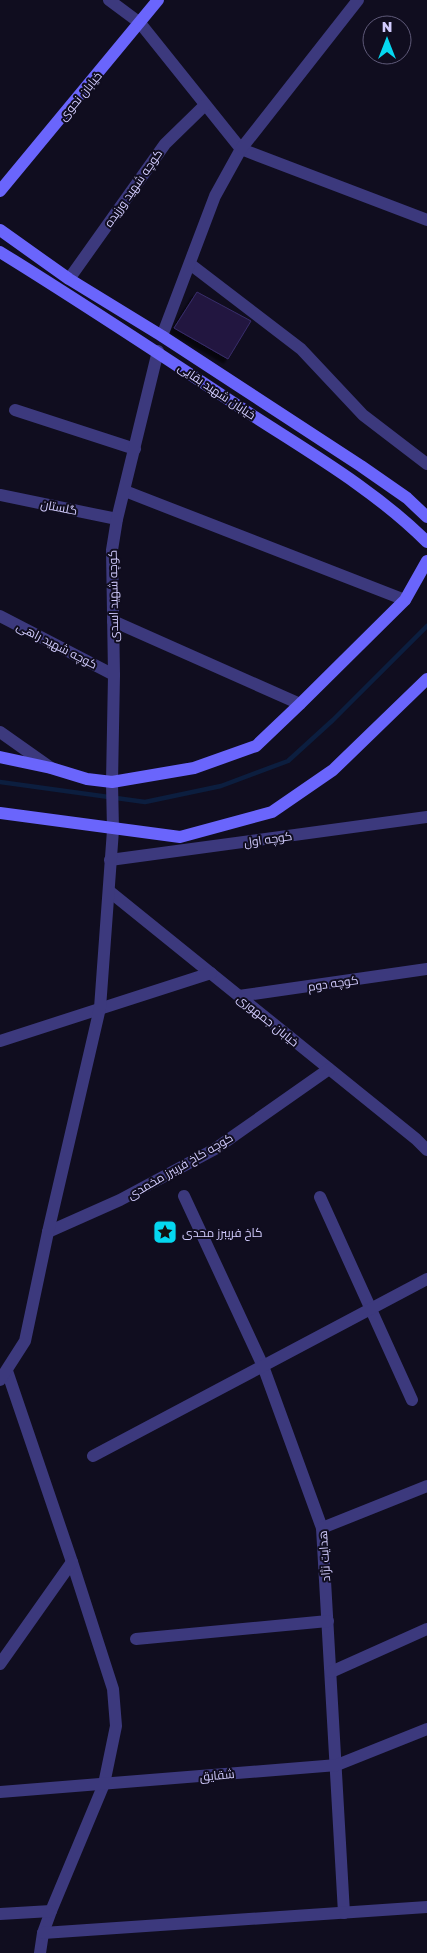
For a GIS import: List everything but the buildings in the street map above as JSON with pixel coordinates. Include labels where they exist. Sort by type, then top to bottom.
[{"type":"main road","name":"خیابان نحوی","points":[[0,192],[158,0]]},
{"type":"main road","name":"خیابان شهید بقایی","points":[[0,230],[69,279],[162,336],[407,498],[427,517]]},
{"type":"main road","name":"خیابان شهید بقایی","points":[[0,252],[158,351],[354,482],[399,517],[427,542]]},
{"type":"main road","points":[[0,757],[112,784],[194,768],[256,746],[405,600],[427,561]]},
{"type":"main road","points":[[0,813],[112,830],[180,837],[272,812],[333,770],[427,679]]},
{"type":"street","points":[[108,0],[140,23],[241,149],[427,220]]},
{"type":"street","points":[[162,336],[215,196],[241,149],[358,0]]},
{"type":"street","name":"کوچه شهید ورزیده","points":[[69,279],[165,144],[205,104]]},
{"type":"street","points":[[190,264],[301,349],[363,415],[427,464]]},
{"type":"street","name":"کوچه شهید اسدی","points":[[4,1375],[25,1341],[48,1232],[100,1008],[112,830],[114,674],[112,550],[117,519],[158,351]]},
{"type":"street","points":[[14,410],[134,449]]},
{"type":"street","points":[[125,491],[405,600]]},
{"type":"street","name":"گلستان","points":[[0,495],[117,519]]},
{"type":"street","name":"کوچه شهید راهی","points":[[0,616],[114,674]]},
{"type":"street","points":[[113,621],[300,704]]},
{"type":"street","points":[[0,732],[51,768]]},
{"type":"street","name":"کوچه اول","points":[[110,860],[427,817]]},
{"type":"street","name":"خیابان جمهوری","points":[[109,891],[329,1069],[422,1138],[427,1150]]},
{"type":"street","name":"کوچه دوم","points":[[239,996],[427,970]]},
{"type":"street","points":[[0,1041],[210,973]]},
{"type":"street","name":"کوچه کاخ فریبرز مخمدی","points":[[48,1232],[120,1200],[215,1149],[329,1069]]},
{"type":"street","name":"هدایت نژاد","points":[[184,1196],[263,1366],[322,1528],[344,1913]]},
{"type":"street","points":[[320,1197],[412,1400]]},
{"type":"street","points":[[93,1456],[427,1279]]},
{"type":"street","points":[[4,1375],[72,1562],[112,1689],[116,1726],[104,1784],[51,1911],[43,1933],[40,1953]]},
{"type":"street","points":[[322,1528],[427,1486]]},
{"type":"street","points":[[0,1664],[72,1562]]},
{"type":"street","points":[[136,1639],[328,1621]]},
{"type":"street","points":[[331,1672],[427,1629]]},
{"type":"street","name":"شقایق","points":[[0,1792],[337,1765],[427,1729]]},
{"type":"street","points":[[43,1933],[427,1906]]},
{"type":"street","points":[[0,1914],[51,1911]]},
{"type":"waterway","points":[[0,782],[145,802],[221,786],[288,761],[333,720],[427,626]]},
{"type":"place","name":"کاخ فریبرز محدی","points":[[165,1232]]}]
